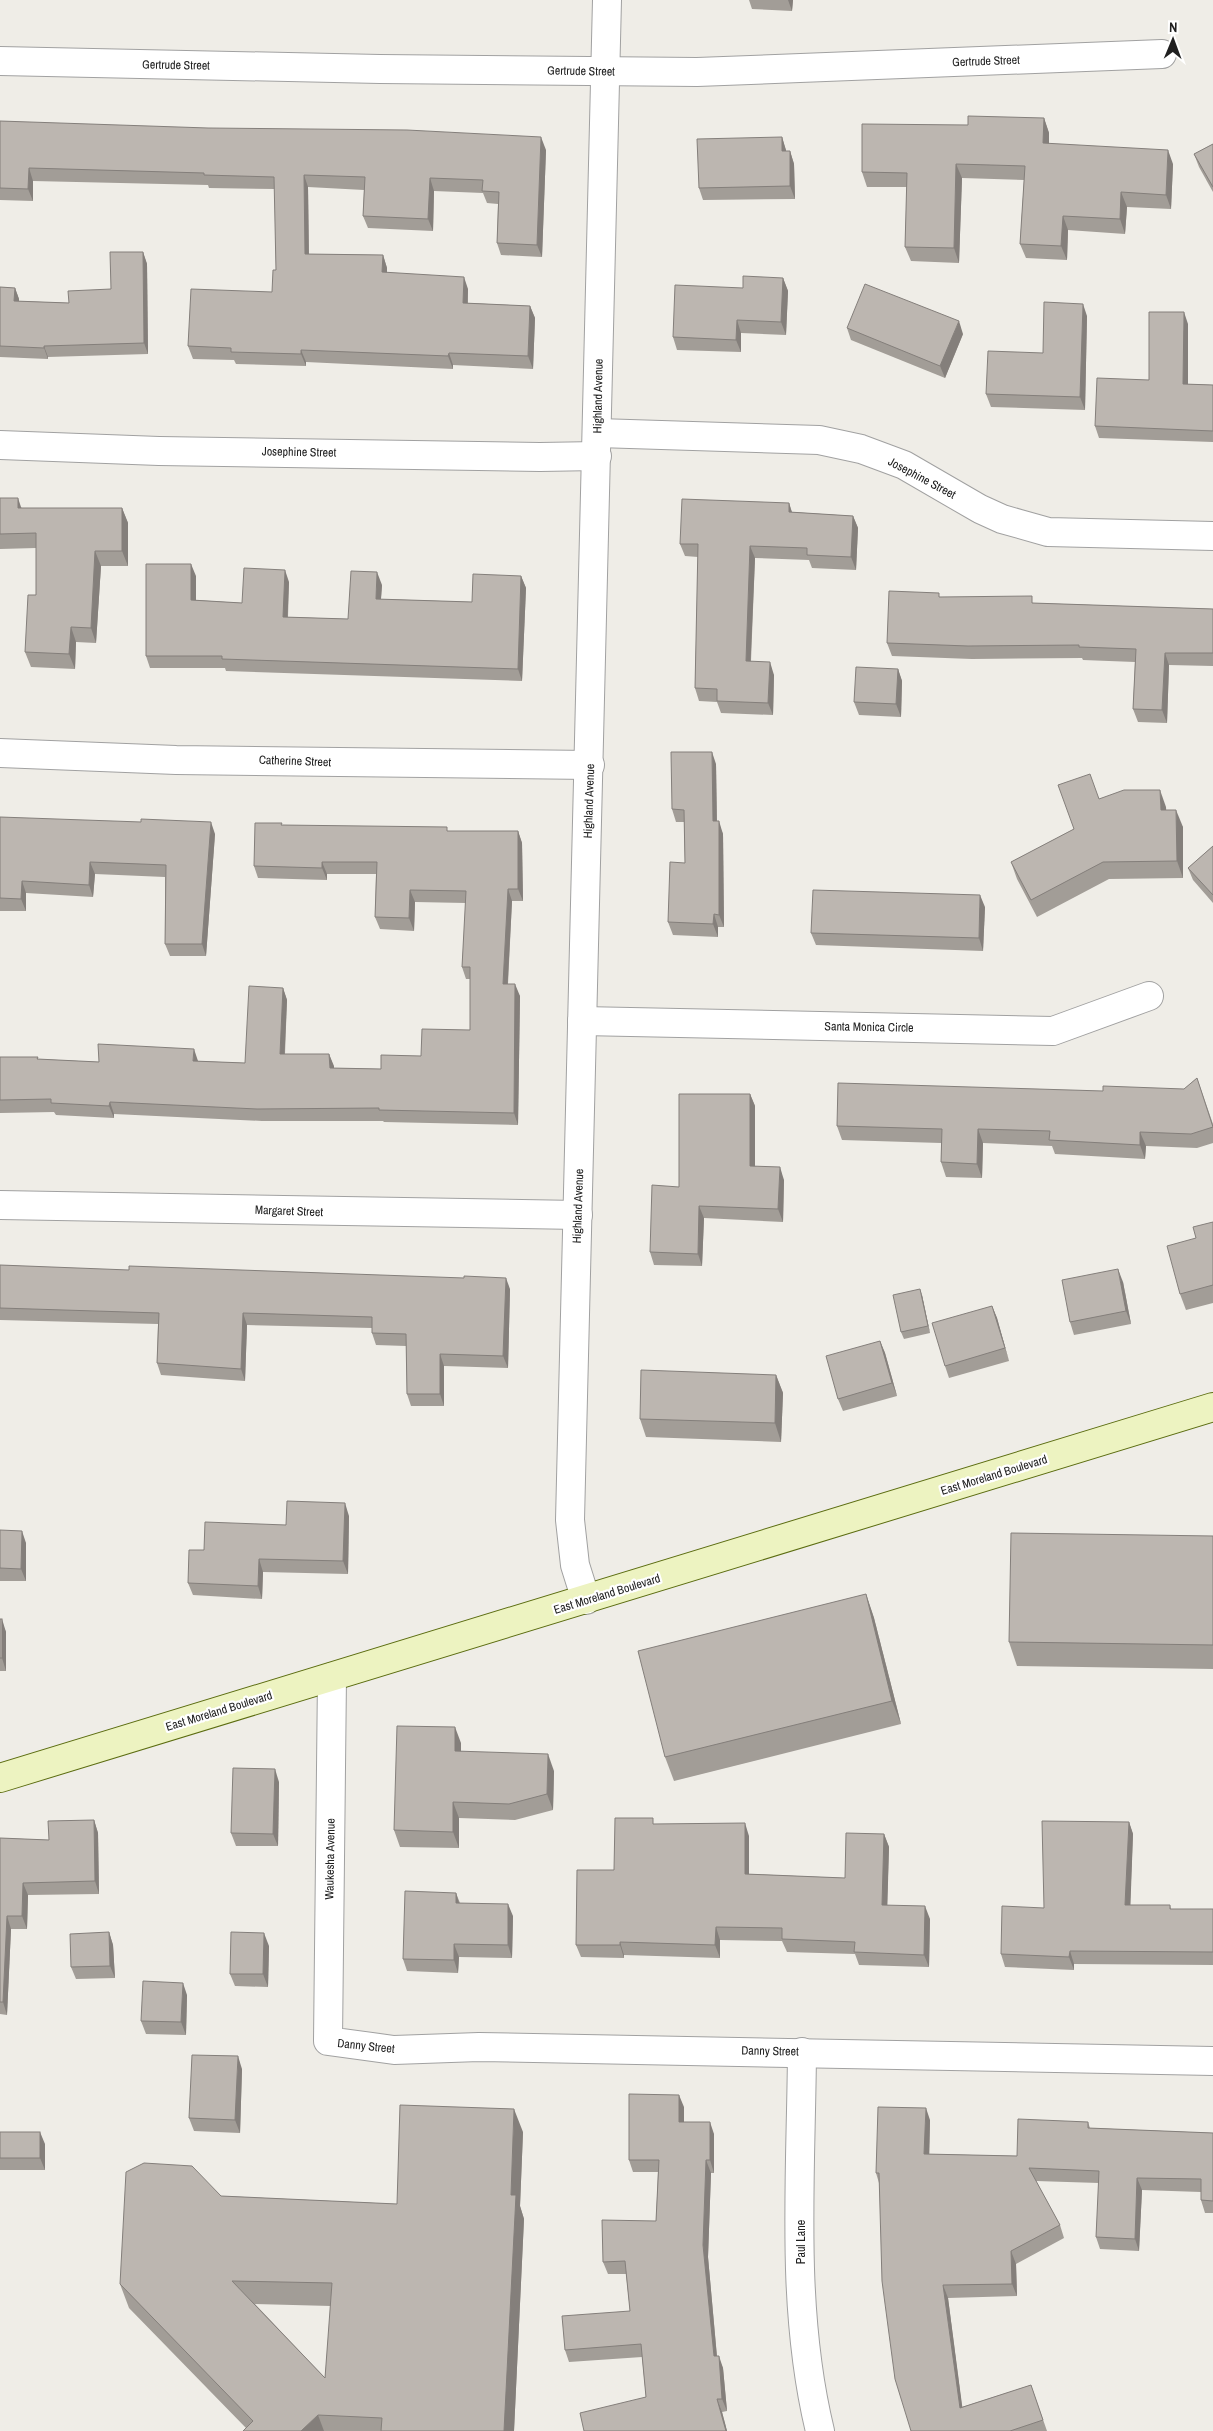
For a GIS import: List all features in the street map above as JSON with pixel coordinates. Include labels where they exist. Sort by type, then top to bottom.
[{"type":"main road","name":"East Moreland Boulevard","points":[[0,1778],[1213,1407]]},
{"type":"street","name":"Highland Avenue","points":[[586,1600],[575,1565],[570,1520],[590,766],[607,0]]},
{"type":"street","name":"Gertrude Street","points":[[0,60],[370,69],[697,72],[1162,54]]},
{"type":"street","name":"Josephine Street","points":[[0,445],[159,451],[540,457],[597,444],[819,440],[861,449],[904,465],[980,509],[1027,527],[1048,532],[1213,536]]},
{"type":"street","name":"Catherine Street","points":[[0,754],[176,760],[590,766]]},
{"type":"street","name":"Santa Monica Circle","points":[[582,1021],[1053,1031],[1149,996]]},
{"type":"street","name":"Margaret Street","points":[[0,1206],[578,1215]]},
{"type":"street","name":"Waukesha Avenue","points":[[328,2041],[332,1677]]},
{"type":"street","name":"Danny Street","points":[[328,2041],[394,2050],[479,2047],[1213,2061]]},
{"type":"street","name":"Paul Lane","points":[[802,2052],[800,2296],[811,2393],[820,2431]]},
{"type":"building","points":[[968,116],[1044,118],[1043,143],[1168,150],[1166,195],[1121,192],[1120,219],[1063,216],[1061,246],[1020,244],[1025,166],[956,164],[954,248],[905,247],[907,173],[862,172],[862,124],[968,125]]},
{"type":"building","points":[[0,121],[208,128],[407,130],[541,137],[537,245],[497,243],[499,192],[482,191],[483,180],[430,178],[428,219],[363,216],[365,177],[304,175],[305,254],[383,255],[382,272],[464,277],[463,303],[530,306],[528,356],[449,353],[448,356],[301,350],[301,354],[231,352],[231,348],[188,346],[191,289],[272,292],[273,270],[276,270],[274,177],[29,168],[28,189],[0,188]]},
{"type":"building","points":[[782,137],[782,151],[790,151],[790,186],[699,188],[697,139]]},
{"type":"building","points":[[1213,144],[1213,187],[1194,154]]},
{"type":"building","points":[[110,252],[143,252],[144,343],[44,346],[44,348],[0,346],[0,287],[15,288],[14,301],[69,303],[68,291],[111,289]]},
{"type":"building","points":[[743,276],[783,278],[781,322],[737,320],[736,340],[673,337],[675,285],[743,288]]},
{"type":"building","points":[[865,284],[959,321],[940,366],[847,328]]},
{"type":"building","points":[[1044,302],[1083,304],[1080,397],[986,394],[988,351],[1043,353]]},
{"type":"building","points":[[1149,312],[1184,312],[1183,384],[1213,385],[1213,431],[1095,426],[1097,378],[1149,380]]},
{"type":"building","points":[[0,498],[18,498],[18,508],[122,508],[122,551],[95,551],[91,628],[71,627],[69,654],[25,652],[28,595],[36,595],[36,533],[0,534]]},
{"type":"building","points":[[682,499],[789,503],[789,512],[853,516],[851,557],[807,555],[807,548],[750,546],[746,661],[770,662],[768,703],[717,701],[717,689],[695,688],[698,544],[680,544]]},
{"type":"building","points":[[146,564],[191,564],[191,600],[242,603],[244,568],[285,570],[283,617],[348,619],[351,571],[377,572],[376,599],[472,602],[473,574],[521,576],[518,669],[222,659],[222,656],[146,656]]},
{"type":"building","points":[[889,591],[939,593],[939,597],[1032,596],[1032,603],[1213,609],[1213,653],[1165,653],[1162,710],[1133,709],[1136,649],[1079,647],[1079,645],[968,646],[887,643]]},
{"type":"building","points":[[856,667],[898,669],[896,704],[854,702]]},
{"type":"building","points":[[671,752],[712,752],[713,821],[719,821],[719,915],[714,914],[713,924],[668,922],[670,862],[685,863],[684,810],[672,809]]},
{"type":"building","points":[[1090,774],[1099,799],[1124,790],[1160,790],[1161,810],[1176,810],[1177,861],[1103,862],[1031,900],[1011,862],[1074,829],[1058,785]]},
{"type":"building","points":[[0,817],[141,822],[141,819],[211,822],[202,944],[165,944],[166,865],[90,862],[89,885],[22,881],[21,899],[0,898]]},
{"type":"building","points":[[255,823],[447,827],[447,831],[518,831],[518,889],[508,889],[503,984],[515,984],[514,1113],[379,1110],[379,1108],[257,1109],[110,1102],[109,1106],[51,1103],[51,1099],[0,1100],[0,1057],[38,1057],[37,1059],[99,1062],[98,1044],[194,1049],[193,1061],[245,1063],[249,986],[283,988],[280,1054],[329,1054],[330,1068],[381,1069],[381,1055],[421,1056],[422,1029],[470,1030],[470,967],[462,967],[466,891],[410,890],[409,918],[375,917],[377,862],[322,862],[322,868],[254,866]]},
{"type":"building","points":[[1213,846],[1213,895],[1188,868]]},
{"type":"building","points":[[813,890],[980,895],[979,938],[811,933]]},
{"type":"building","points":[[1197,1078],[1213,1127],[1191,1134],[1140,1132],[1140,1145],[1049,1140],[1050,1131],[978,1129],[977,1164],[941,1162],[942,1129],[837,1126],[838,1083],[1103,1091],[1103,1086],[1184,1089]]},
{"type":"building","points":[[679,1094],[750,1094],[750,1166],[780,1167],[778,1209],[699,1206],[698,1254],[650,1252],[652,1185],[679,1187]]},
{"type":"building","points":[[1213,1222],[1213,1285],[1180,1294],[1167,1246],[1196,1238],[1193,1227]]},
{"type":"building","points":[[0,1265],[129,1270],[129,1266],[506,1278],[503,1356],[440,1354],[440,1394],[407,1394],[406,1334],[372,1333],[372,1317],[243,1313],[241,1369],[157,1363],[159,1313],[0,1308]]},
{"type":"building","points":[[1118,1269],[1126,1311],[1070,1322],[1062,1280]]},
{"type":"building","points":[[920,1289],[928,1326],[901,1332],[893,1295]]},
{"type":"building","points":[[992,1306],[1005,1348],[945,1366],[932,1323]]},
{"type":"building","points":[[880,1341],[892,1383],[838,1399],[826,1356]]},
{"type":"building","points":[[641,1370],[776,1375],[775,1423],[640,1419]]},
{"type":"building","points":[[287,1501],[345,1503],[343,1561],[259,1559],[258,1586],[188,1583],[189,1550],[204,1550],[205,1522],[286,1525]]},
{"type":"building","points":[[0,1530],[22,1531],[21,1569],[0,1568]]},
{"type":"building","points":[[1011,1533],[1213,1536],[1213,1645],[1009,1642]]},
{"type":"building","points":[[866,1594],[892,1701],[665,1757],[638,1651]]},
{"type":"building","points":[[0,1619],[2,1619],[2,1658],[0,1658]]},
{"type":"building","points":[[397,1726],[455,1727],[455,1751],[548,1754],[547,1794],[509,1804],[453,1802],[453,1832],[394,1830]]},
{"type":"building","points":[[233,1768],[275,1769],[273,1834],[231,1833]]},
{"type":"building","points":[[615,1818],[653,1818],[653,1824],[745,1823],[745,1874],[845,1878],[846,1833],[884,1834],[882,1905],[925,1906],[924,1955],[854,1952],[855,1942],[782,1939],[782,1928],[716,1927],[715,1945],[620,1942],[620,1945],[576,1945],[577,1870],[614,1870]]},
{"type":"building","points":[[94,1820],[95,1881],[23,1883],[22,1916],[7,1916],[3,2002],[0,2002],[0,1838],[49,1840],[48,1821]]},
{"type":"building","points":[[1042,1821],[1129,1822],[1125,1905],[1170,1905],[1170,1909],[1213,1909],[1213,1952],[1070,1951],[1069,1957],[1001,1954],[1002,1906],[1044,1908]]},
{"type":"building","points":[[405,1891],[456,1893],[456,1903],[508,1904],[508,1945],[454,1944],[454,1960],[403,1959]]},
{"type":"building","points":[[109,1932],[110,1966],[71,1967],[70,1934]]},
{"type":"building","points":[[231,1932],[264,1933],[263,1974],[230,1974]]},
{"type":"building","points":[[143,1981],[183,1983],[181,2022],[141,2021]]},
{"type":"building","points":[[192,2055],[238,2056],[235,2120],[189,2118]]},
{"type":"building","points":[[629,2094],[679,2095],[679,2122],[710,2122],[710,2160],[706,2160],[703,2245],[714,2356],[719,2356],[722,2399],[717,2399],[726,2431],[584,2431],[580,2413],[646,2397],[641,2344],[565,2350],[562,2316],[630,2311],[625,2261],[603,2262],[602,2220],[656,2221],[659,2160],[629,2160]]},
{"type":"building","points":[[400,2105],[514,2109],[511,2195],[516,2195],[504,2431],[381,2431],[382,2418],[318,2415],[301,2431],[243,2431],[253,2421],[120,2284],[126,2172],[144,2163],[192,2166],[221,2196],[397,2204]],"holes":[[[232,2281],[332,2283],[325,2378]]]},
{"type":"building","points":[[878,2107],[926,2108],[924,2154],[1017,2156],[1018,2119],[1088,2122],[1088,2128],[1213,2133],[1213,2201],[1201,2200],[1201,2179],[1137,2178],[1135,2239],[1096,2237],[1099,2171],[1029,2168],[1060,2225],[1011,2251],[1012,2284],[943,2285],[960,2408],[1031,2385],[1043,2420],[1010,2431],[911,2431],[895,2379],[882,2281],[879,2173],[876,2173]]},
{"type":"building","points":[[0,2132],[40,2132],[40,2158],[0,2158]]}]
